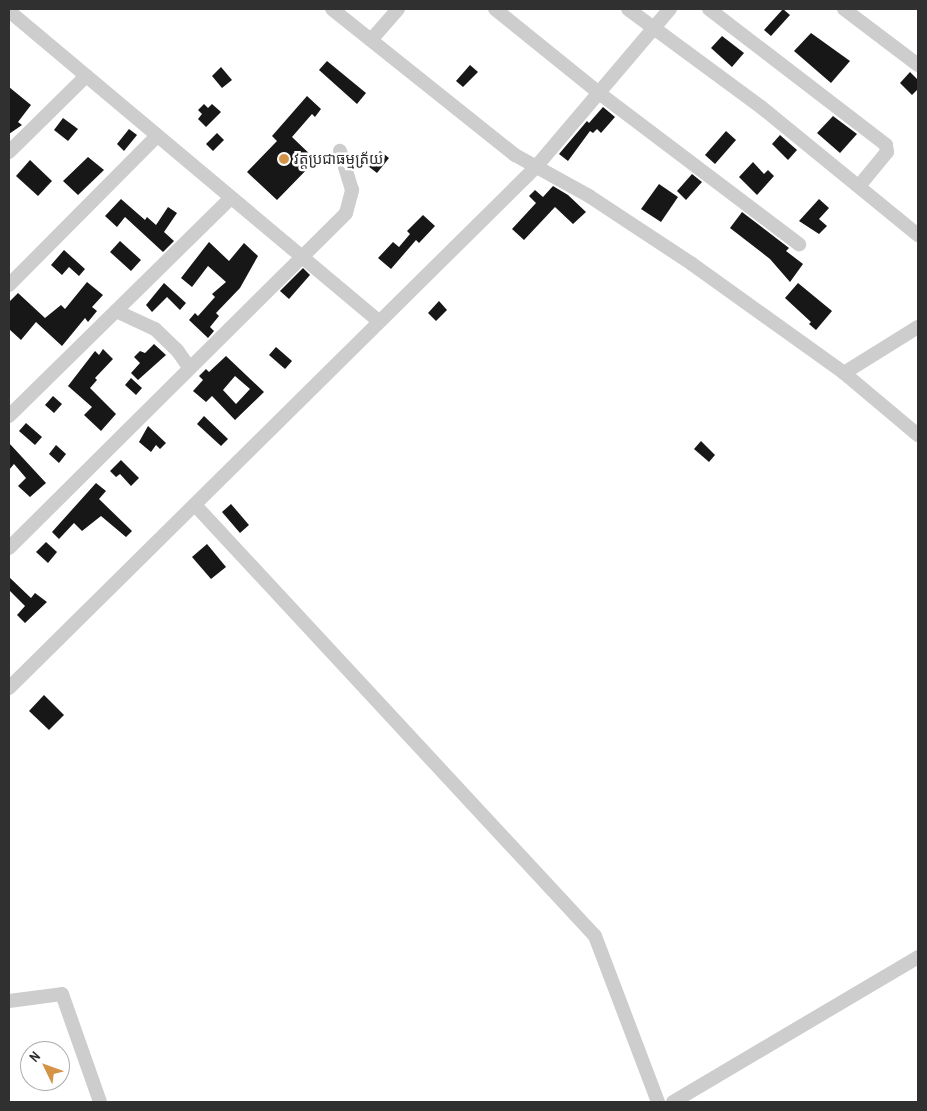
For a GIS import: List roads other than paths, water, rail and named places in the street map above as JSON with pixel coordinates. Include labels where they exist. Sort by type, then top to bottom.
[{"type":"street","points":[[332,9],[515,156],[589,196],[692,264],[844,373],[917,432]]},
{"type":"street","points":[[372,40],[398,9]]},
{"type":"street","points":[[495,9],[599,93],[799,244]]},
{"type":"street","points":[[628,9],[761,107],[918,235]]},
{"type":"street","points":[[9,688],[535,168],[670,9]]},
{"type":"street","points":[[709,9],[886,145],[886,152],[859,186]]},
{"type":"street","points":[[844,9],[918,65]]},
{"type":"street","points":[[9,11],[379,321]]},
{"type":"street","points":[[9,152],[86,76]]},
{"type":"street","points":[[9,284],[158,136]]},
{"type":"street","points":[[9,548],[300,255],[346,213],[352,190],[340,151]]},
{"type":"street","points":[[9,416],[232,198]]},
{"type":"street","points":[[116,310],[155,329],[177,350],[189,367]]},
{"type":"street","points":[[844,373],[918,327]]},
{"type":"street","points":[[195,505],[595,936],[658,1102]]},
{"type":"street","points":[[673,1102],[918,957]]},
{"type":"street","points":[[9,1002],[62,994],[100,1102]]},
{"type":"place","name":"វត្តប្រជាធម្មត្រ័យ","points":[[284,159]]}]
